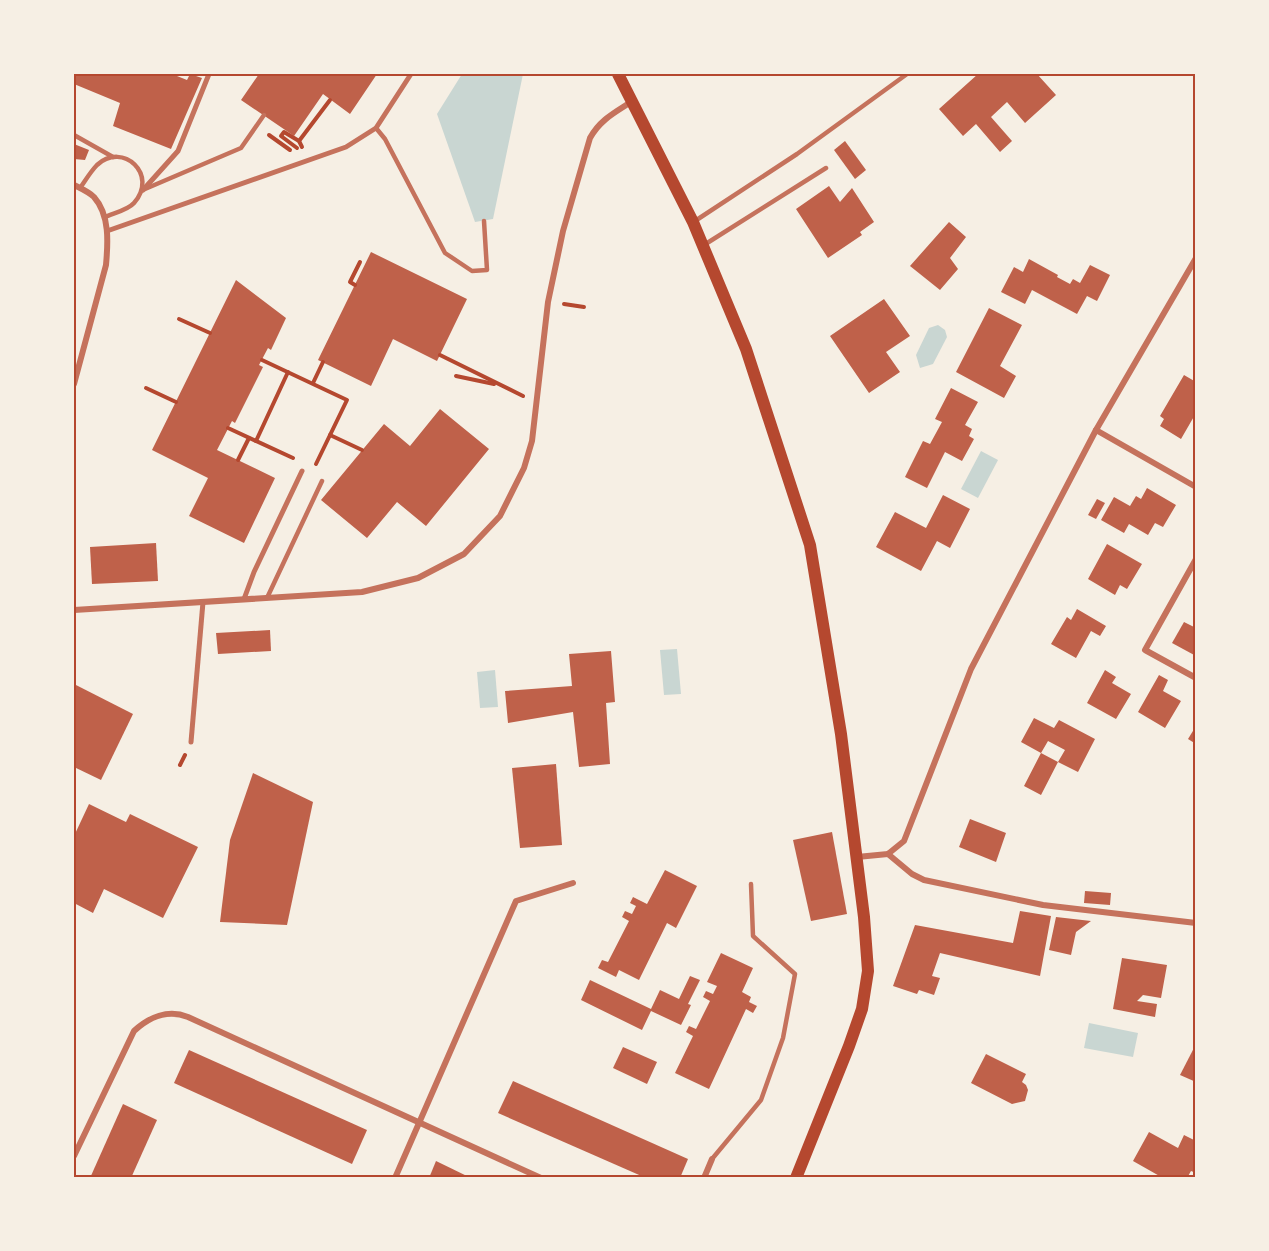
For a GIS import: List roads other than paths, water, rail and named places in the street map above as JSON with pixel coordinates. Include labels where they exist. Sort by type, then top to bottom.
[{"type":"main road","points":[[618,74],[693,222],[746,350],[810,545],[841,734],[857,857],[868,971],[862,1009],[796,1178]]},
{"type":"street","points":[[142,190],[178,151],[209,74]]},
{"type":"street","points":[[107,231],[346,147],[376,128],[411,74]]},
{"type":"street","points":[[74,610],[362,592],[418,578],[464,554],[500,516],[524,468],[532,441],[548,302],[562,231],[590,138],[604,119],[631,102]]},
{"type":"street","points":[[74,384],[106,265],[107,231],[105,217],[94,197],[77,186]]},
{"type":"street","points":[[857,857],[888,854],[904,841],[971,669],[1096,430],[1196,258]]},
{"type":"street","points":[[1096,430],[1196,487]]},
{"type":"street","points":[[244,599],[254,572],[302,471]]},
{"type":"street","points":[[1196,559],[1145,650],[1196,678]]},
{"type":"street","points":[[191,742],[203,602]]},
{"type":"street","points":[[888,854],[912,874],[924,880],[1043,905],[1196,923]]},
{"type":"street","points":[[395,1178],[516,900],[573,883]]},
{"type":"street","points":[[74,1156],[134,1030],[144,1022],[172,1014],[188,1017],[541,1178]]},
{"type":"street","points":[[704,1178],[712,1160]]},
{"type":"lane","points":[[693,222],[797,154],[907,74]]},
{"type":"lane","points":[[142,190],[241,148],[264,115]]},
{"type":"lane","points":[[376,128],[385,140],[445,253],[472,271],[487,270],[484,221]]},
{"type":"lane","points":[[74,135],[113,156],[130,160],[141,173],[142,190],[133,205],[105,217]]},
{"type":"lane","points":[[77,186],[98,164],[113,156]]},
{"type":"lane","points":[[703,246],[826,168]]},
{"type":"lane","points":[[267,598],[322,481]]},
{"type":"lane","points":[[712,1160],[761,1100],[783,1038],[795,974],[753,936],[751,885]]}]
